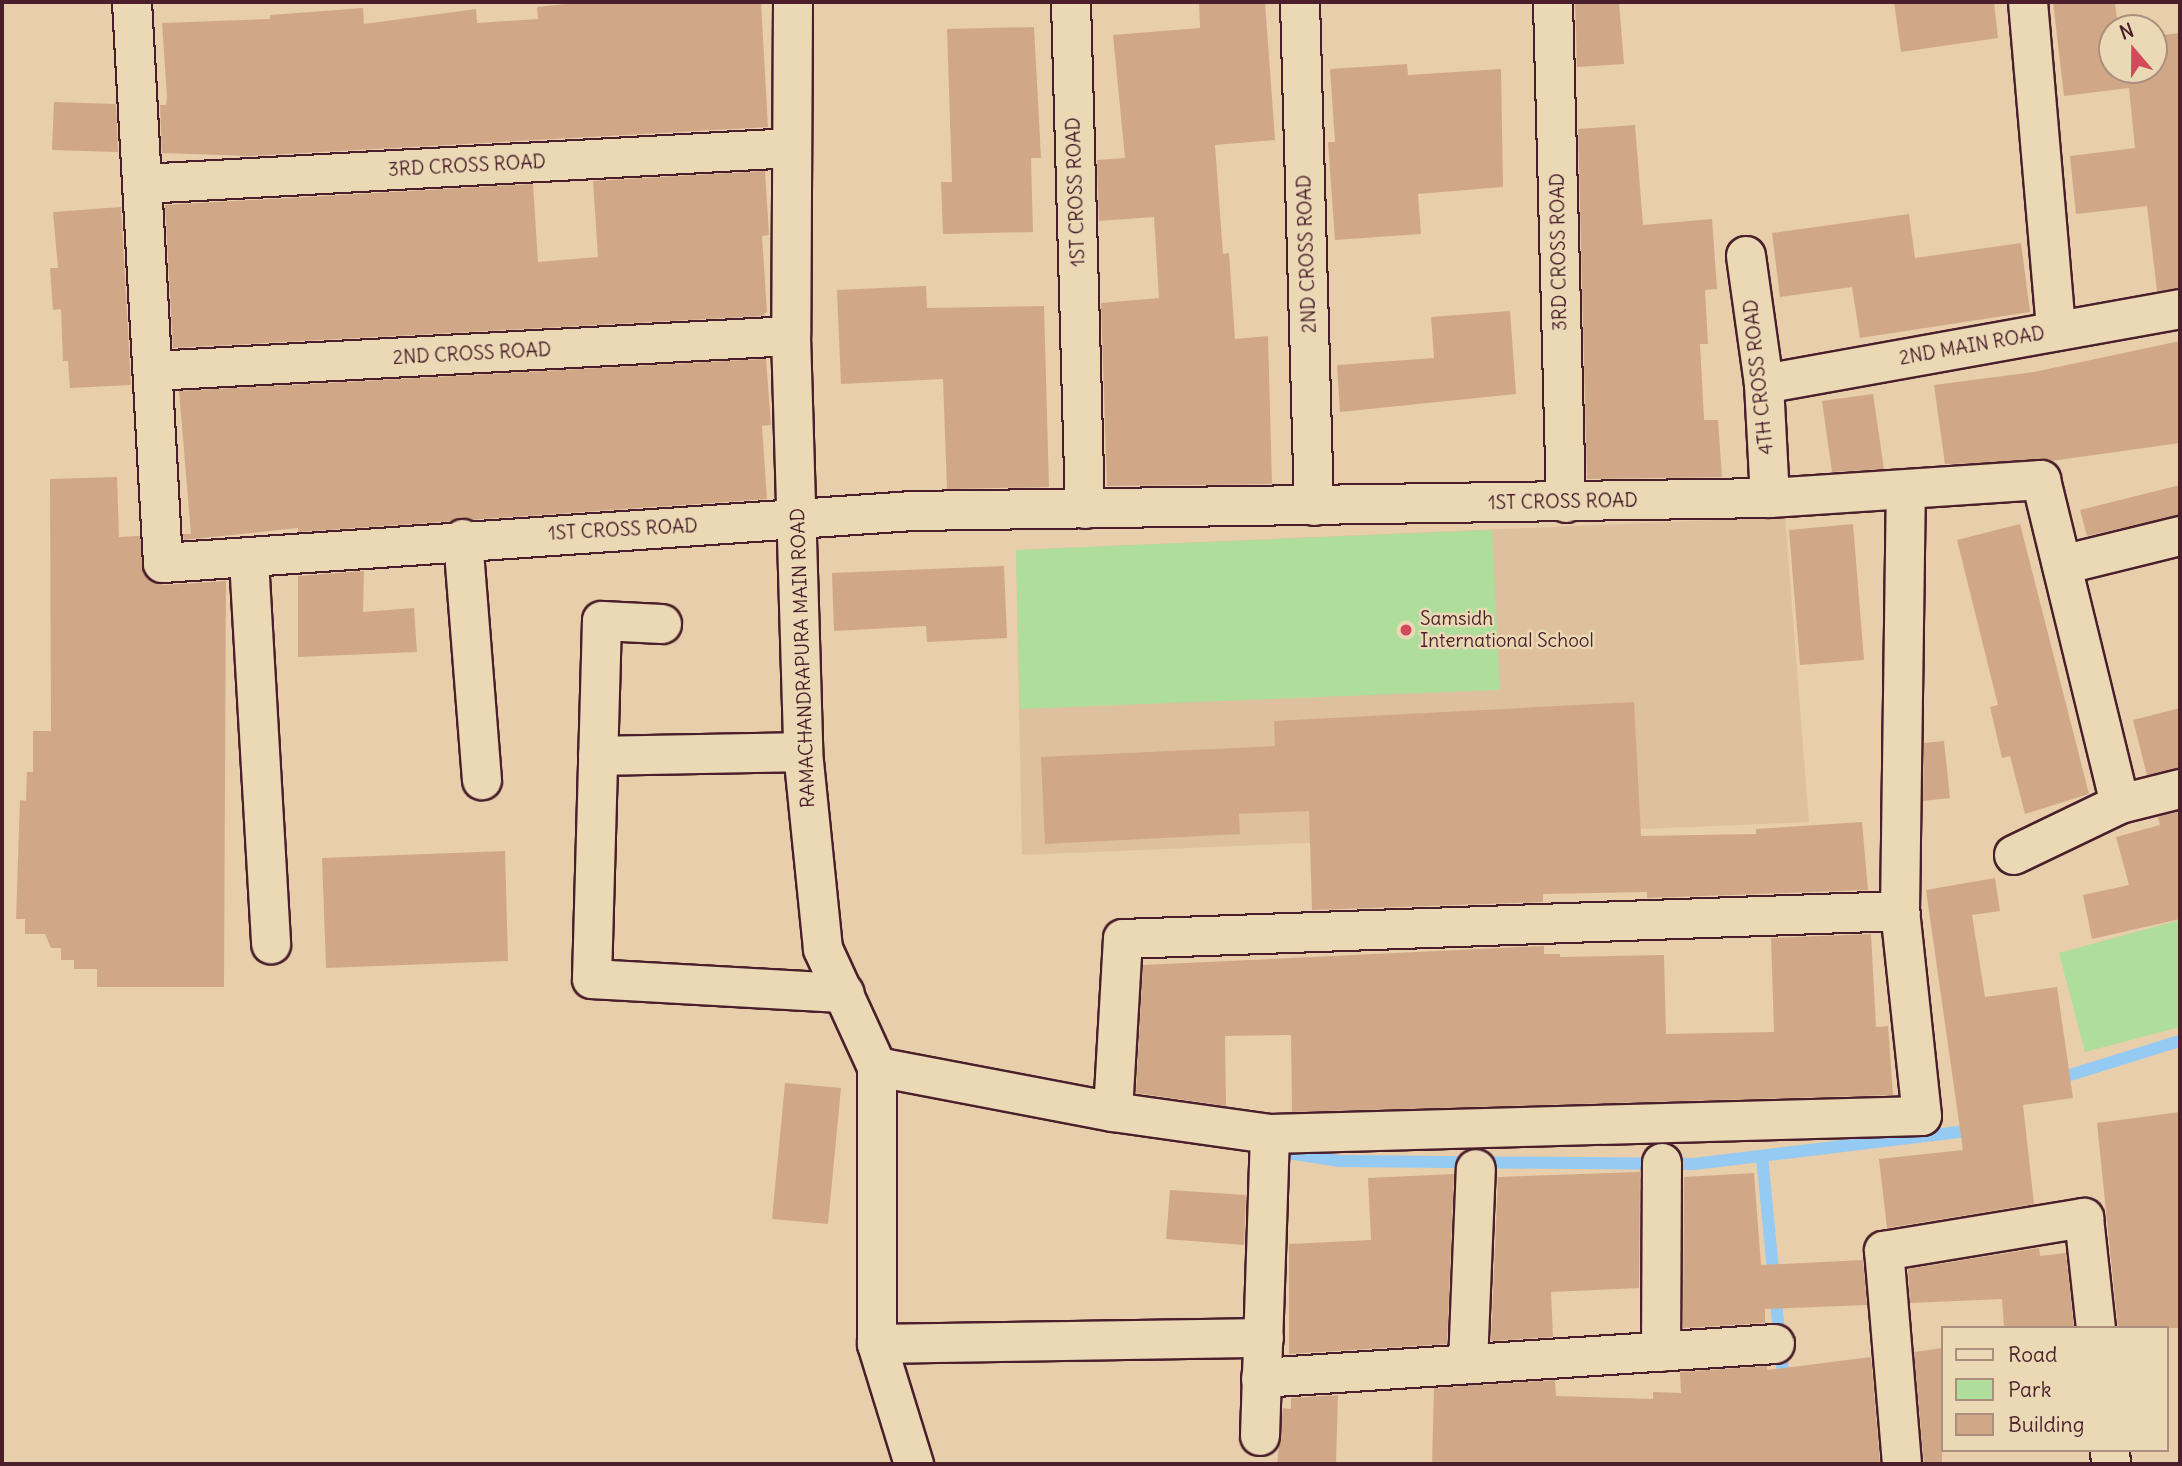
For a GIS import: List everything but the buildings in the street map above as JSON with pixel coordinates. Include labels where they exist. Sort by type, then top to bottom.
[{"type":"street","points":[[132,2],[153,371]]},
{"type":"street","name":"RAMACHANDRAPURA MAIN ROAD","points":[[793,2],[791,336],[803,752],[823,949],[877,1067],[877,1344],[914,1464]]},
{"type":"street","name":"1ST CROSS ROAD","points":[[1071,2],[1085,509]]},
{"type":"street","name":"2ND CROSS ROAD","points":[[1300,2],[1314,506]]},
{"type":"street","name":"3RD CROSS ROAD","points":[[1553,2],[1566,503]]},
{"type":"street","points":[[2028,2],[2056,331]]},
{"type":"street","name":"3RD CROSS ROAD","points":[[143,184],[792,148]]},
{"type":"street","name":"4TH CROSS ROAD","points":[[1746,256],[1764,384],[1770,498]]},
{"type":"street","name":"2ND MAIN ROAD","points":[[1764,384],[2180,309]]},
{"type":"street","name":"2ND CROSS ROAD","points":[[153,371],[791,336]]},
{"type":"street","name":"1ST CROSS ROAD","points":[[153,371],[163,563],[249,559],[463,539],[912,512],[1770,498],[2041,481],[2062,565]]},
{"type":"street","points":[[877,1067],[1113,1112],[1270,1134],[1922,1116],[1900,911],[1906,490]]},
{"type":"street","points":[[2120,804],[2062,565],[2180,536]]},
{"type":"street","points":[[463,539],[482,780]]},
{"type":"street","points":[[249,559],[271,944]]},
{"type":"street","points":[[662,624],[602,621],[592,979],[845,993]]},
{"type":"street","points":[[598,757],[803,752]]},
{"type":"street","points":[[2014,855],[2120,804],[2180,789]]},
{"type":"street","points":[[1113,1112],[1123,939],[1900,911]]},
{"type":"street","points":[[1260,1436],[1270,1134]]},
{"type":"street","points":[[1661,1352],[1662,1163]]},
{"type":"street","points":[[1468,1364],[1476,1169]]},
{"type":"street","points":[[1902,1464],[1884,1251],[2084,1218],[2096,1326]]},
{"type":"street","points":[[877,1344],[1264,1338]]},
{"type":"street","points":[[1261,1378],[1775,1344]]},
{"type":"shaded area","name":"Samsidh International School","points":[[1785,517],[1809,822],[1022,855],[1016,550]]},
{"type":"green space","points":[[1492,530],[1500,690],[1020,709],[1016,550]]},
{"type":"green space","points":[[2180,920],[2180,1027],[2085,1052],[2059,953]]},
{"type":"waterway","points":[[2057,1079],[2180,1041]]},
{"type":"waterway","points":[[1275,1151],[1339,1161],[1694,1164],[1975,1130]]},
{"type":"waterway","points":[[1762,1156],[1784,1384]]},
{"type":"place","name":"Samsidh International School","points":[[1406,630]]}]
